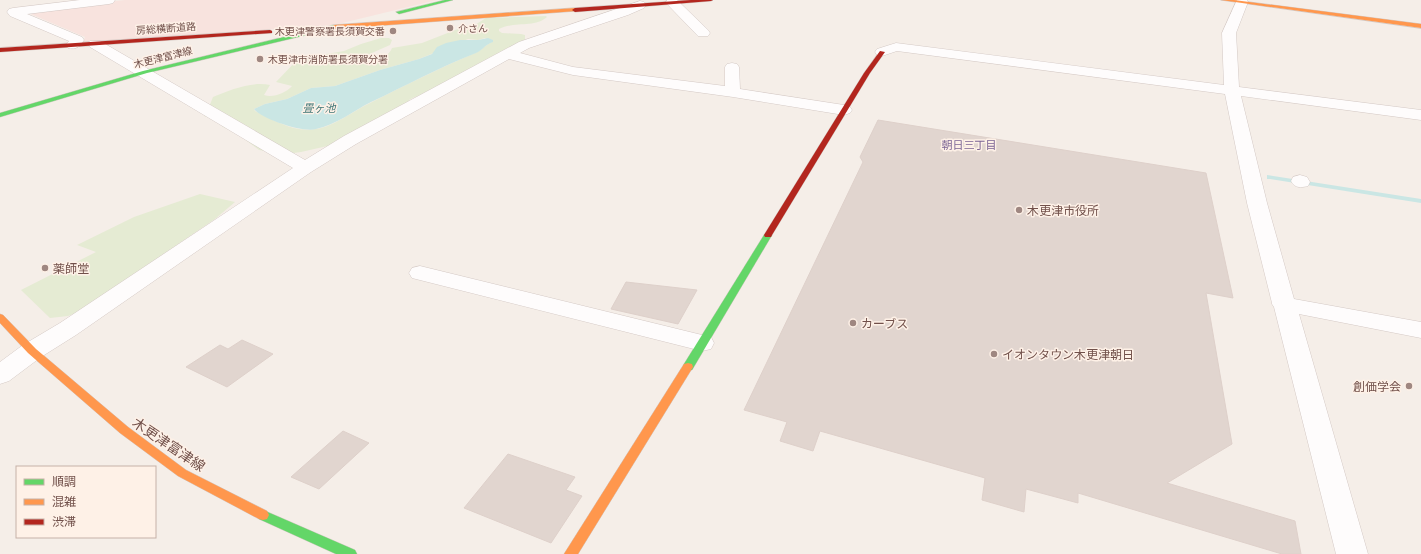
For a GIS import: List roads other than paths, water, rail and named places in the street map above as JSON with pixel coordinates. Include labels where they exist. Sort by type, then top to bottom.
[{"type":"street","points":[[13,12],[109,0]]},
{"type":"street","points":[[334,27],[451,0]]},
{"type":"street","points":[[334,27],[711,0]]},
{"type":"street","points":[[1223,0],[1421,26]]},
{"type":"street","points":[[672,2],[703,32]]},
{"type":"street","points":[[1242,2],[1229,33],[1232,91],[1251,176],[1283,304],[1352,554]]},
{"type":"street","points":[[0,375],[32,351],[68,329],[305,168],[350,140],[524,45],[624,12],[640,5]]},
{"type":"street","points":[[0,6],[78,40],[73,45]]},
{"type":"street","name":"房総横断道路","points":[[0,50],[334,27]]},
{"type":"street","name":"木更津富津線","points":[[0,115],[145,72],[334,27]]},
{"type":"street","points":[[95,44],[145,72],[305,168]]},
{"type":"street","points":[[571,554],[844,110],[882,52],[896,47],[1421,115]]},
{"type":"street","points":[[507,54],[573,71],[733,92],[844,110]]},
{"type":"street","points":[[732,67],[733,92]]},
{"type":"street","points":[[420,273],[702,343]]},
{"type":"street","points":[[1283,304],[1421,330]]},
{"type":"street","name":"木更津富津線","points":[[0,317],[32,351],[124,430],[182,472],[252,510],[350,554]]},
{"type":"water","name":"畳ヶ池","points":[[488,38],[493,40],[493,42],[478,52],[449,64],[323,127],[310,130],[293,127],[265,117],[254,109],[265,104],[287,99],[311,88],[335,86],[380,70],[419,59],[432,54],[437,47],[446,43],[460,40],[478,40]]},
{"type":"waterway","points":[[1270,177],[1421,201]]},
{"type":"place","name":"介さん","points":[[450,28]]},
{"type":"place","name":"木更津警察署長須賀交番","points":[[393,31]]},
{"type":"place","name":"木更津市消防署長須賀分署","points":[[260,59]]},
{"type":"place","name":"木更津市役所","points":[[1019,210]]},
{"type":"place","name":"薬師堂","points":[[45,268]]},
{"type":"place","name":"カーブス","points":[[853,323]]},
{"type":"place","name":"イオンタウン木更津朝日","points":[[994,354]]},
{"type":"place","name":"創価学会","points":[[1409,386]]},
{"type":"district","name":"朝日三丁目","points":[[969,144]]}]
